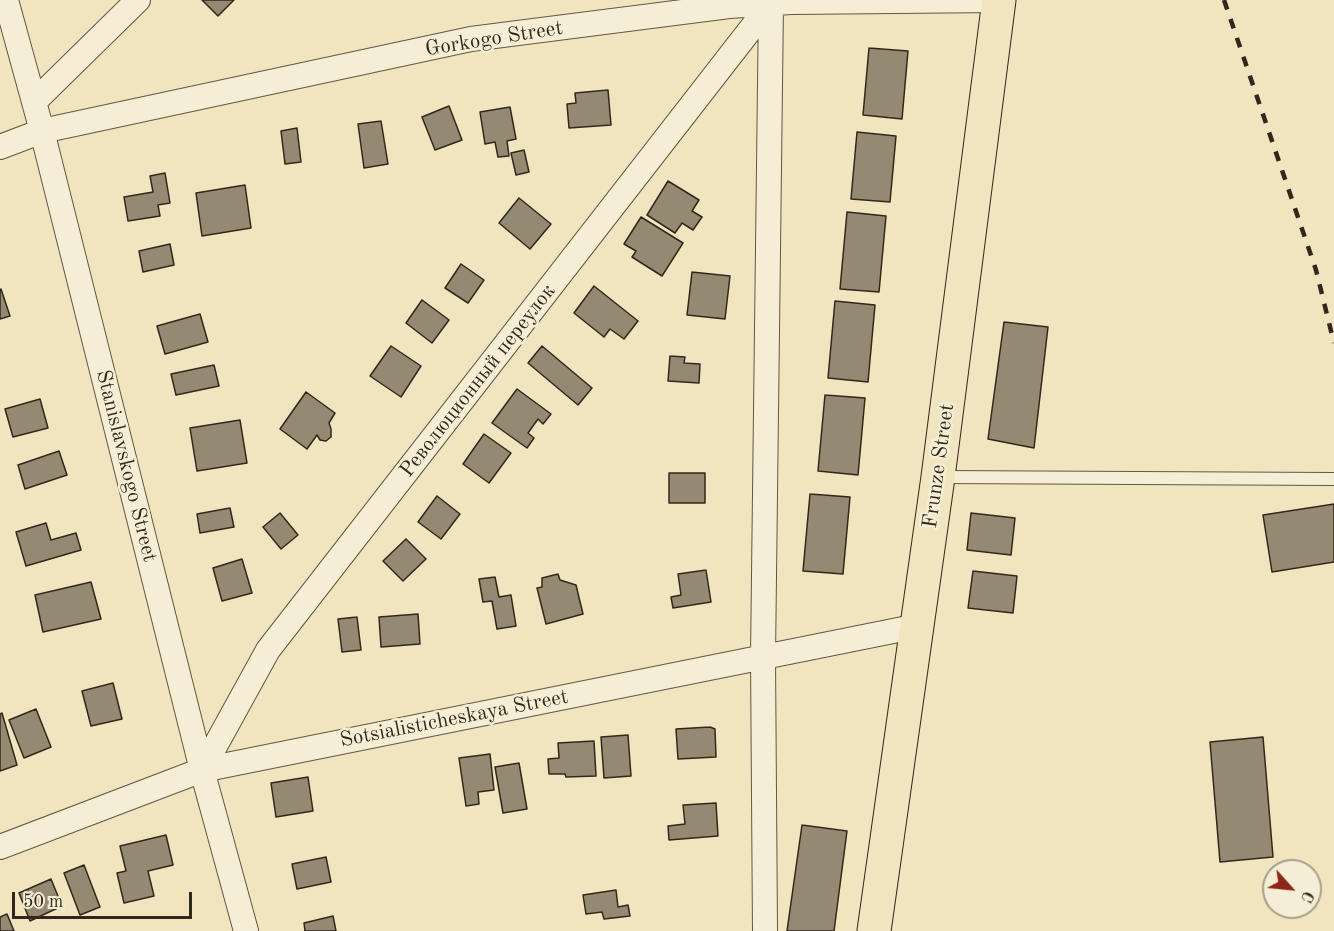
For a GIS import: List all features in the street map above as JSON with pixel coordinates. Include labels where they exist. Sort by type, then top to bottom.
[{"type":"main road","name":"Frunze Street","points":[[874,931],[918,626],[999,0]]},
{"type":"street","name":"Stanislavskogo Street","points":[[6,0],[42,131],[202,770],[246,931]]},
{"type":"street","points":[[34,102],[138,0]]},
{"type":"street","name":"Gorkogo Street","points":[[0,147],[42,131],[471,39],[729,3],[999,0]]},
{"type":"street","points":[[765,931],[763,657],[771,3]]},
{"type":"street","name":"Революционный переулок","points":[[202,770],[268,650],[771,3]]},
{"type":"street","name":"Sotsialisticheskaya Street","points":[[0,847],[202,770],[918,626]]},
{"type":"lane","points":[[938,477],[1334,478]]},
{"type":"building","points":[[202,0],[234,0],[218,16]]},
{"type":"building","points":[[869,48],[908,51],[902,119],[863,115]]},
{"type":"building","points":[[608,90],[611,125],[569,128],[567,104],[576,103],[575,93]]},
{"type":"building","points":[[449,106],[462,140],[435,150],[422,117]]},
{"type":"building","points":[[510,107],[516,139],[507,141],[509,156],[498,157],[495,142],[485,144],[480,112]]},
{"type":"building","points":[[381,121],[388,164],[364,168],[358,124]]},
{"type":"building","points":[[297,128],[301,162],[285,164],[281,131]]},
{"type":"building","points":[[857,132],[896,136],[890,202],[851,199]]},
{"type":"building","points":[[524,150],[529,172],[516,175],[511,153]]},
{"type":"building","points":[[165,173],[170,203],[158,205],[160,216],[128,221],[124,197],[153,192],[150,176]]},
{"type":"building","points":[[668,181],[699,200],[692,211],[702,217],[693,230],[682,223],[675,233],[647,215]]},
{"type":"building","points":[[245,185],[251,228],[202,236],[196,193]]},
{"type":"building","points":[[519,198],[551,224],[530,249],[499,223]]},
{"type":"building","points":[[847,212],[886,216],[879,292],[840,289]]},
{"type":"building","points":[[641,217],[683,243],[662,276],[632,257],[636,251],[624,244]]},
{"type":"building","points":[[170,244],[174,265],[143,272],[139,251]]},
{"type":"building","points":[[461,264],[484,280],[468,303],[445,288]]},
{"type":"building","points":[[692,272],[730,276],[725,319],[687,315]]},
{"type":"building","points":[[594,286],[638,321],[624,339],[610,329],[604,337],[574,313]]},
{"type":"building","points":[[0,290],[10,316],[0,319]]},
{"type":"building","points":[[422,300],[449,320],[432,343],[406,323]]},
{"type":"building","points":[[835,301],[875,305],[868,382],[828,378]]},
{"type":"building","points":[[200,314],[208,342],[165,354],[157,326]]},
{"type":"building","points":[[1004,322],[1048,327],[1034,448],[988,439]]},
{"type":"building","points":[[391,346],[421,366],[401,397],[370,376]]},
{"type":"building","points":[[542,346],[592,388],[578,405],[528,363]]},
{"type":"building","points":[[670,356],[685,357],[684,363],[700,364],[699,383],[668,381]]},
{"type":"building","points":[[214,365],[219,386],[176,395],[171,374]]},
{"type":"building","points":[[517,389],[551,414],[543,424],[538,419],[528,433],[534,438],[527,448],[492,423]]},
{"type":"building","points":[[306,392],[335,413],[329,423],[331,437],[326,441],[320,440],[317,435],[307,449],[280,429]]},
{"type":"building","points":[[825,395],[865,398],[858,475],[818,471]]},
{"type":"building","points":[[40,399],[48,428],[13,437],[5,409]]},
{"type":"building","points":[[240,420],[247,463],[197,471],[190,428]]},
{"type":"building","points":[[484,434],[511,453],[489,483],[463,464]]},
{"type":"building","points":[[59,451],[67,475],[25,489],[18,465]]},
{"type":"building","points":[[669,473],[705,473],[705,503],[669,503]]},
{"type":"building","points":[[810,494],[850,497],[843,574],[803,571]]},
{"type":"building","points":[[437,496],[460,514],[441,539],[418,522]]},
{"type":"building","points":[[1334,504],[1334,562],[1272,572],[1263,515]]},
{"type":"building","points":[[230,508],[234,527],[200,533],[197,514]]},
{"type":"building","points":[[280,513],[298,535],[281,549],[263,527]]},
{"type":"building","points":[[971,513],[1015,518],[1011,555],[967,550]]},
{"type":"building","points":[[46,523],[51,540],[76,533],[81,550],[26,566],[16,532]]},
{"type":"building","points":[[406,539],[426,559],[403,581],[383,561]]},
{"type":"building","points":[[242,559],[252,593],[222,601],[213,568]]},
{"type":"building","points":[[706,570],[711,602],[673,608],[671,597],[681,595],[678,574]]},
{"type":"building","points":[[973,571],[1017,576],[1013,613],[968,608]]},
{"type":"building","points":[[558,574],[560,580],[576,585],[583,614],[546,624],[537,588],[542,587],[542,578]]},
{"type":"building","points":[[495,577],[499,597],[511,595],[516,626],[497,629],[492,601],[483,602],[479,579]]},
{"type":"building","points":[[91,582],[101,619],[43,632],[35,595]]},
{"type":"building","points":[[418,614],[420,644],[381,647],[379,617]]},
{"type":"building","points":[[357,617],[361,650],[342,652],[338,619]]},
{"type":"building","points":[[113,683],[122,719],[91,726],[82,691]]},
{"type":"building","points":[[36,709],[51,747],[24,758],[9,720]]},
{"type":"building","points":[[2,713],[17,765],[0,771],[0,714]]},
{"type":"building","points":[[710,727],[715,729],[716,757],[678,759],[676,729]]},
{"type":"building","points":[[628,735],[631,776],[604,778],[601,737]]},
{"type":"building","points":[[1263,737],[1273,857],[1220,862],[1210,742]]},
{"type":"building","points":[[594,741],[596,776],[566,777],[565,774],[549,774],[548,759],[559,758],[558,743]]},
{"type":"building","points":[[490,754],[494,790],[478,792],[479,804],[466,806],[459,758]]},
{"type":"building","points":[[519,763],[527,809],[503,813],[495,767]]},
{"type":"building","points":[[308,777],[313,811],[276,817],[271,783]]},
{"type":"building","points":[[716,803],[718,836],[669,840],[668,826],[685,824],[683,805]]},
{"type":"building","points":[[802,825],[847,831],[834,931],[787,931]]},
{"type":"building","points":[[166,835],[173,865],[148,871],[154,896],[124,903],[117,873],[126,871],[120,846]]},
{"type":"building","points":[[326,857],[331,882],[297,889],[292,864]]},
{"type":"building","points":[[84,865],[100,907],[80,915],[64,873]]},
{"type":"building","points":[[51,879],[62,906],[30,921],[19,893]]},
{"type":"building","points":[[616,890],[618,907],[628,905],[630,916],[604,919],[602,912],[586,914],[583,895]]},
{"type":"building","points":[[7,914],[14,931],[0,931],[0,917]]},
{"type":"building","points":[[333,916],[336,931],[305,931],[304,923]]},
{"type":"railway","points":[[1224,0],[1316,270],[1334,343]]}]
